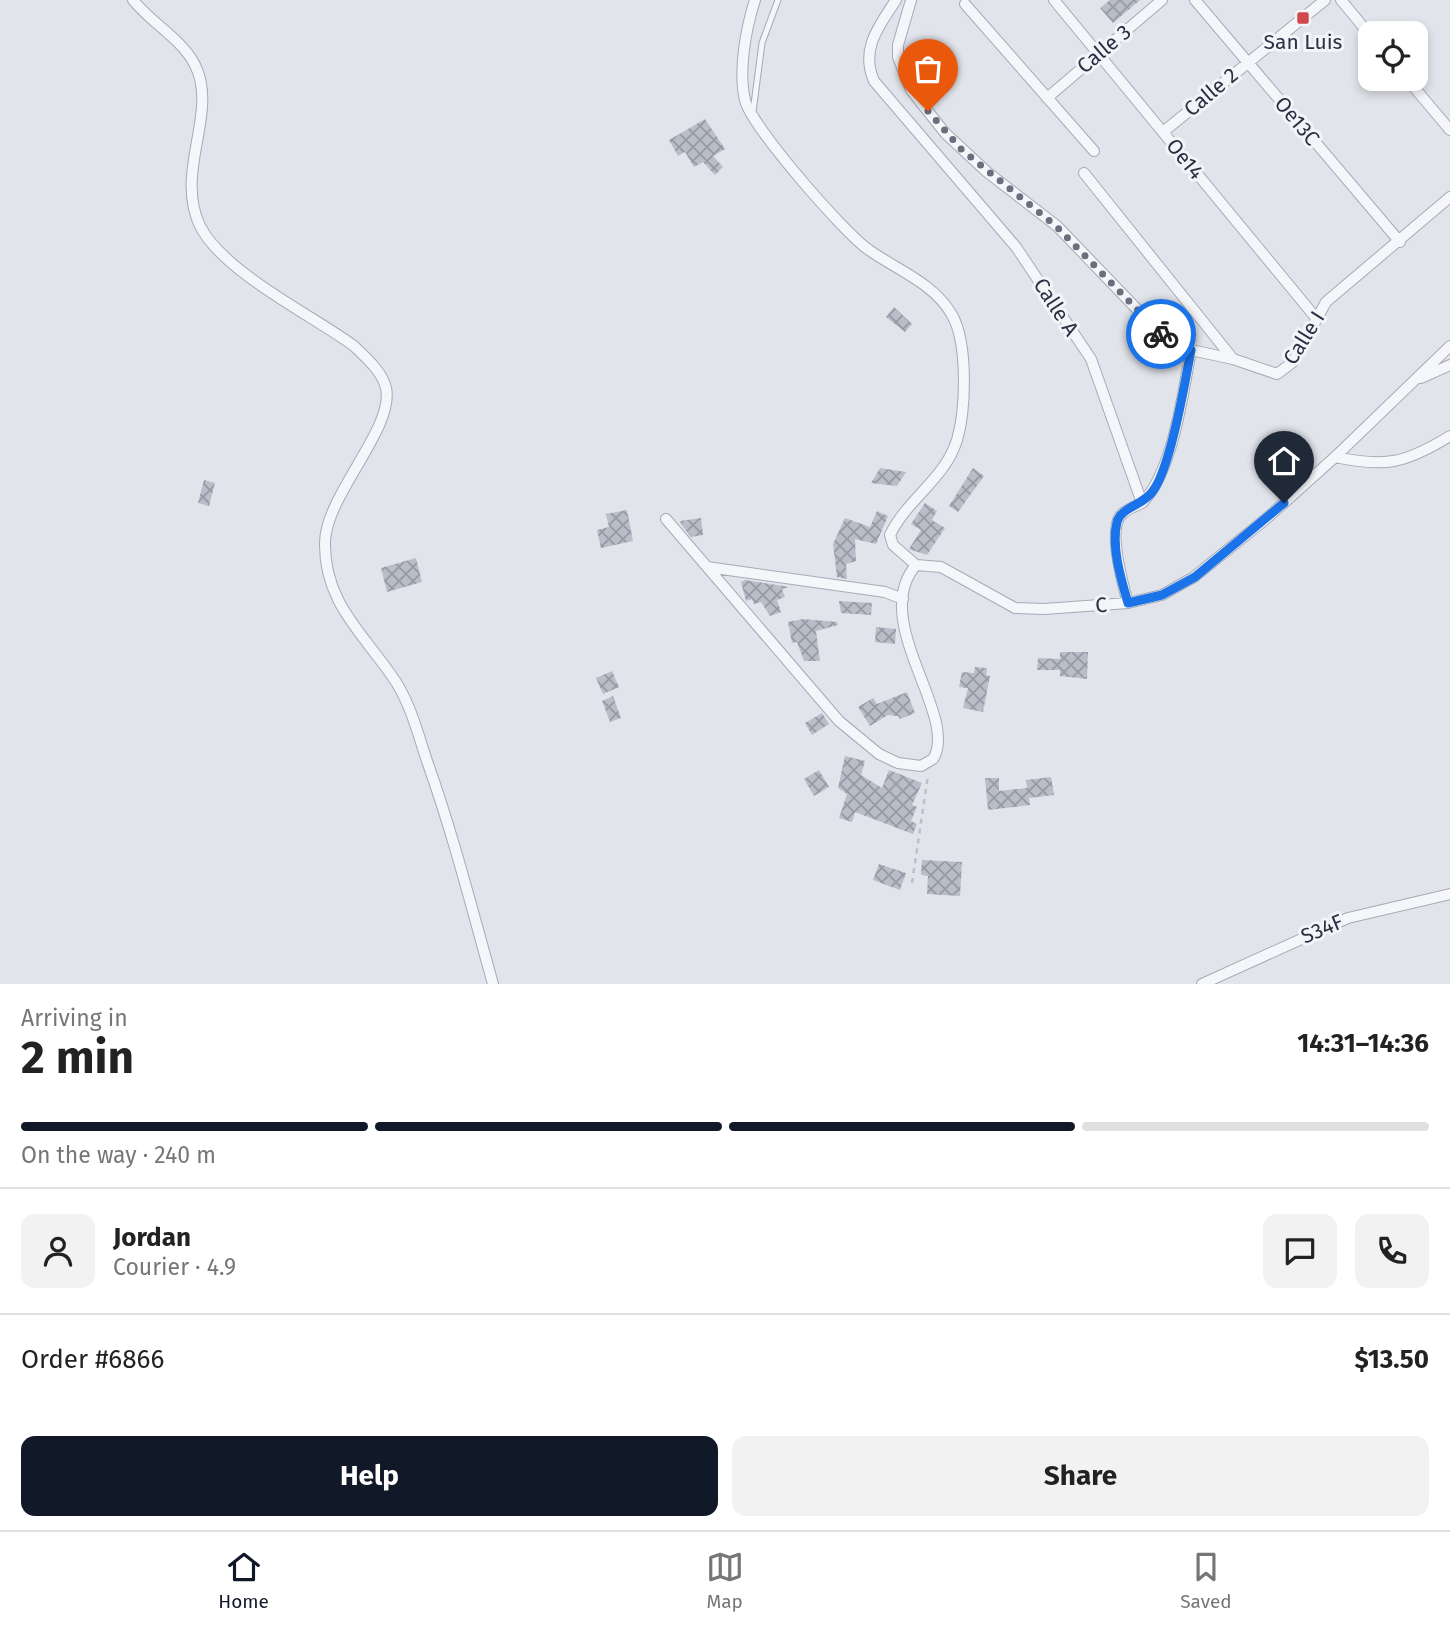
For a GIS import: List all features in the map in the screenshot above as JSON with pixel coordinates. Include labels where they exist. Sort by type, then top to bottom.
[{"type":"street","points":[[133,0],[188,54],[204,88],[191,188],[200,226],[211,243],[242,270],[354,346],[369,361],[386,388],[384,413],[328,521],[325,544],[329,567],[338,602],[351,626],[394,679],[412,718],[443,807],[493,984]]},
{"type":"street","points":[[666,519],[839,721],[879,754],[912,766],[929,764],[937,753],[938,741],[928,695],[902,625],[906,579],[916,565],[893,545],[890,535],[941,471],[956,443],[965,380],[957,326],[946,306],[916,278],[871,252],[849,234],[813,194],[753,115],[744,97],[744,62],[755,0]]},
{"type":"street","name":"Calle A","points":[[896,0],[869,48],[867,61],[874,81],[1016,247],[1091,359],[1142,503]]},
{"type":"street","points":[[911,0],[898,45],[898,58],[911,90],[936,122],[962,150],[1056,226],[1158,331],[1191,350],[1233,359]]},
{"type":"street","name":"Oe14","points":[[1054,0],[1316,318]]},
{"type":"street","name":"Calle 3","points":[[1047,98],[1162,0]]},
{"type":"street","name":"Oe13C","points":[[1195,0],[1400,242]]},
{"type":"street","name":"Calle 2","points":[[1163,132],[1325,0]]},
{"type":"street","points":[[1340,0],[1358,21]]},
{"type":"street","points":[[965,4],[1094,151]]},
{"type":"street","points":[[1417,91],[1450,130]]},
{"type":"street","points":[[1084,173],[1233,359]]},
{"type":"street","name":"Calle I","points":[[1233,359],[1272,374],[1282,372],[1293,362],[1316,318],[1336,292],[1400,242],[1450,197]]},
{"type":"street","name":"C","points":[[916,565],[941,567],[1015,608],[1044,609],[1128,603],[1162,595],[1195,577],[1335,457],[1450,346]]},
{"type":"street","points":[[1128,603],[1119,569],[1116,526],[1122,513],[1142,503],[1152,493],[1162,471],[1191,350]]},
{"type":"street","points":[[1412,383],[1450,365]]},
{"type":"street","points":[[1335,457],[1368,464],[1393,464],[1423,453],[1450,436]]},
{"type":"street","points":[[706,567],[886,592],[903,599]]},
{"type":"street","name":"S34F","points":[[1202,984],[1348,918],[1450,894]]},
{"type":"lane","points":[[753,115],[762,43],[778,0]]},
{"type":"path","points":[[912,883],[928,793],[929,764]]},
{"type":"building","points":[[1110,0],[1140,0],[1113,23],[1100,8]]},
{"type":"building","points":[[705,119],[725,149],[713,156],[723,167],[715,175],[703,162],[694,167],[685,152],[678,156],[669,140]]},
{"type":"building","points":[[894,307],[912,324],[905,332],[886,317]]},
{"type":"building","points":[[880,468],[906,472],[897,486],[871,483]]},
{"type":"building","points":[[973,468],[984,476],[958,512],[949,506]]},
{"type":"building","points":[[204,480],[215,483],[209,506],[198,503]]},
{"type":"building","points":[[925,503],[937,511],[932,520],[945,528],[927,555],[909,549],[921,530],[911,524]]},
{"type":"building","points":[[627,510],[633,541],[601,548],[597,530],[609,527],[606,514]]},
{"type":"building","points":[[877,511],[888,516],[876,544],[855,539],[856,561],[846,564],[847,579],[837,577],[833,544],[845,518],[870,527]]},
{"type":"building","points":[[701,518],[703,535],[691,537],[680,521]]},
{"type":"building","points":[[416,558],[422,582],[387,592],[381,568]]},
{"type":"building","points":[[745,580],[789,587],[782,589],[785,597],[777,600],[781,612],[770,616],[761,602],[754,604],[752,599],[746,601],[741,582]]},
{"type":"building","points":[[839,601],[872,603],[871,615],[841,613]]},
{"type":"building","points":[[803,619],[837,622],[838,625],[816,631],[820,661],[804,661],[797,642],[792,643],[788,622]]},
{"type":"building","points":[[876,627],[896,629],[895,644],[875,642]]},
{"type":"building","points":[[1060,652],[1088,652],[1087,679],[1060,676],[1060,670],[1037,670],[1038,658],[1060,659]]},
{"type":"building","points":[[975,667],[987,668],[986,675],[990,676],[983,712],[963,708],[968,688],[959,687],[962,672],[974,673]]},
{"type":"building","points":[[612,671],[619,687],[603,694],[596,678]]},
{"type":"building","points":[[907,692],[915,713],[900,719],[898,716],[888,715],[870,726],[858,707],[873,698],[877,704]]},
{"type":"building","points":[[613,696],[621,718],[610,722],[602,701]]},
{"type":"building","points":[[822,713],[829,724],[812,735],[805,723]]},
{"type":"building","points":[[845,756],[865,761],[861,775],[882,788],[889,770],[922,783],[912,805],[917,807],[911,821],[917,824],[913,834],[855,812],[852,822],[839,818],[847,794],[838,788]]},
{"type":"building","points":[[819,770],[829,787],[814,796],[804,779]]},
{"type":"building","points":[[1051,777],[1054,795],[1029,798],[1030,805],[988,810],[985,778],[999,778],[999,791],[1027,788],[1026,780]]},
{"type":"building","points":[[922,860],[962,862],[960,896],[927,894],[928,876],[921,875]]},
{"type":"building","points":[[879,864],[906,873],[900,890],[873,880]]},
{"type":"way so far","points":[[928,111],[962,150],[1056,226],[1161,334]]},
{"type":"place","name":"San Luis","points":[[1303,18]]},
{"type":"route","points":[[1161,334],[1191,350],[1177,419],[1157,484],[1142,503],[1122,513],[1116,526],[1119,569],[1128,603],[1162,595],[1195,577],[1284,503]]}]
